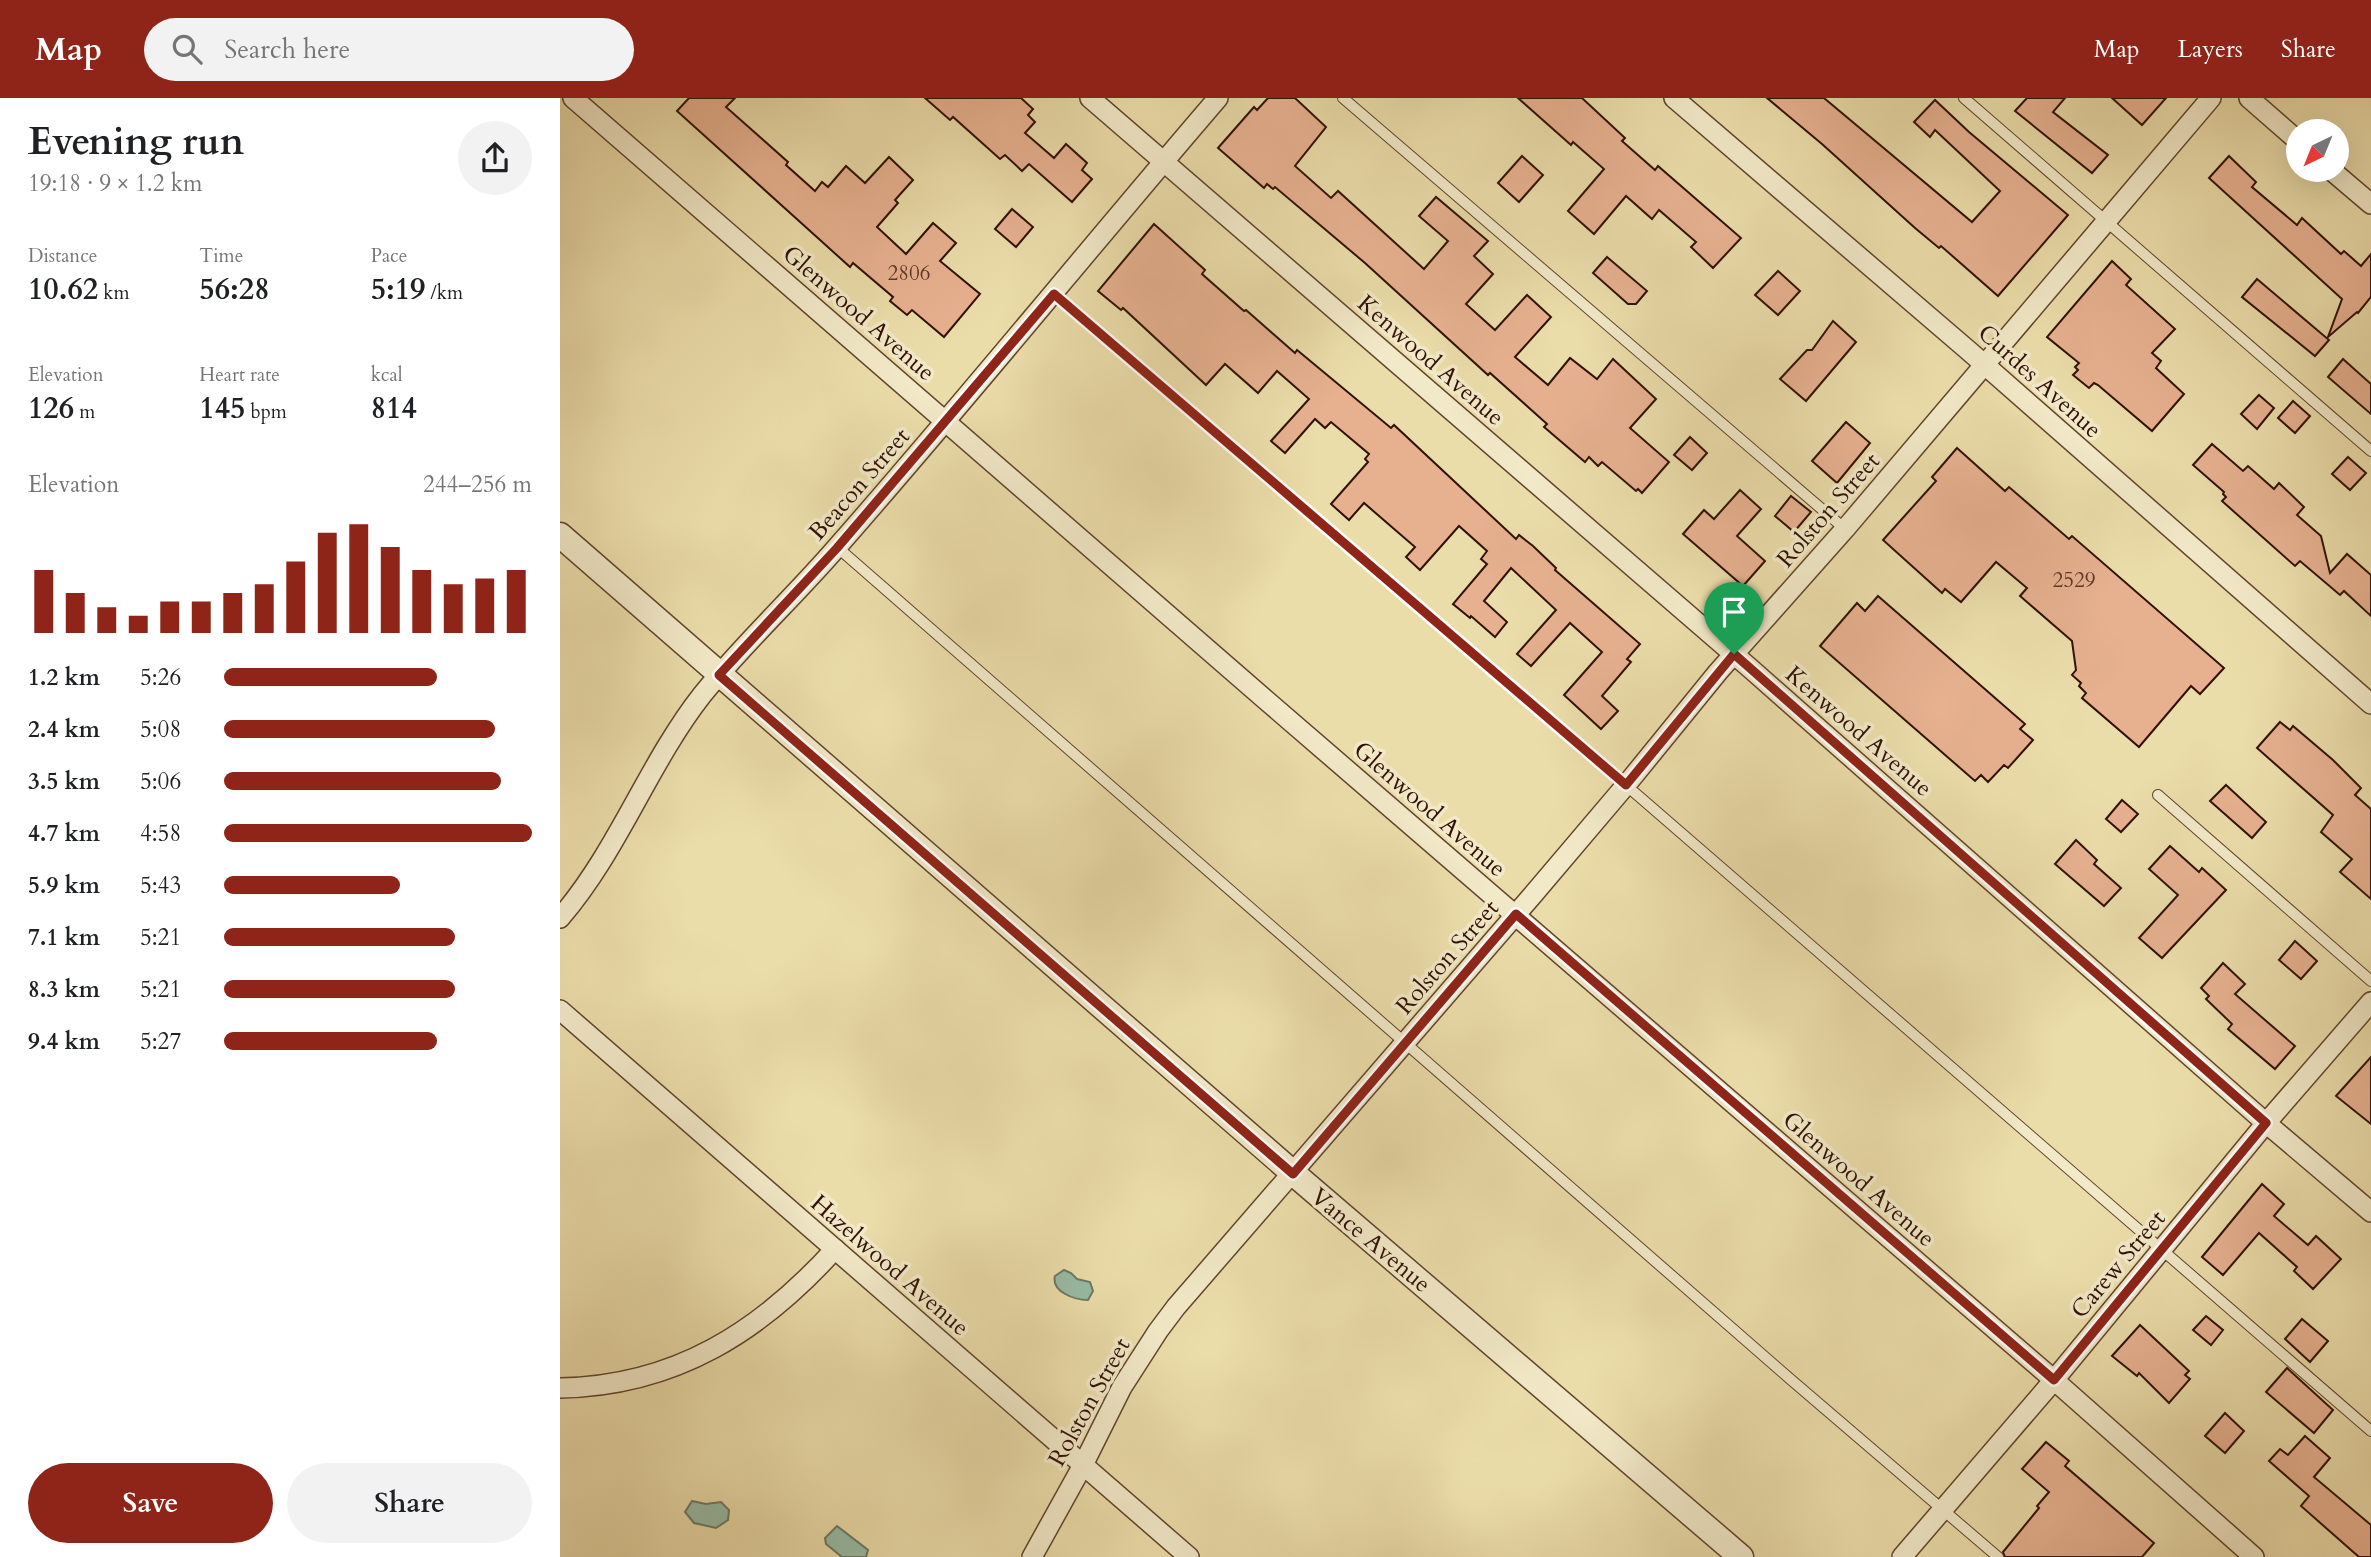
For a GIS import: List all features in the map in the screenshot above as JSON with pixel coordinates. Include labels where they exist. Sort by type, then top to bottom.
[{"type":"street","name":"Glenwood Avenue","points":[[573,98],[2054,1380],[2254,1557]]},
{"type":"street","name":"Kenwood Avenue","points":[[1090,98],[1734,654],[2266,1123],[2371,1212]]},
{"type":"street","name":"Beacon Street","points":[[560,918],[591,878],[674,737],[719,675],[837,548],[1217,98]]},
{"type":"street","name":"Curdes Avenue","points":[[1674,98],[1984,364],[2371,704]]},
{"type":"street","name":"Rolston Street","points":[[1032,1557],[1122,1387],[1158,1331],[2211,98]]},
{"type":"street","points":[[2249,98],[2286,130]]},
{"type":"street","points":[[2345,182],[2371,204]]},
{"type":"street","name":"Vance Avenue","points":[[560,535],[1293,1174],[1741,1557]]},
{"type":"street","name":"Carew Street","points":[[1902,1557],[2054,1380],[2266,1123],[2371,1002]]},
{"type":"street","name":"Hazelwood Avenue","points":[[560,1010],[1189,1557]]},
{"type":"street","points":[[560,1388],[608,1384],[671,1368],[710,1352],[776,1308],[835,1249]]},
{"type":"lane","points":[[1343,98],[1845,529]]},
{"type":"lane","points":[[1964,98],[2371,451]]},
{"type":"lane","points":[[1054,294],[1626,785],[2371,1431]]},
{"type":"lane","points":[[837,548],[1998,1557]]},
{"type":"lane","points":[[2158,795],[2371,981]]},
{"type":"shaded area","points":[[1064,1270],[1077,1279],[1090,1282],[1093,1291],[1088,1300],[1071,1297],[1060,1291],[1055,1276]]},
{"type":"shaded area","points":[[692,1501],[706,1504],[721,1502],[729,1510],[728,1520],[716,1528],[694,1523],[685,1512]]},
{"type":"shaded area","points":[[837,1526],[868,1550],[866,1557],[842,1557],[826,1544],[825,1538]]},
{"type":"building","points":[[689,98],[735,98],[726,107],[788,162],[786,165],[815,191],[822,182],[828,187],[846,166],[865,183],[889,157],[913,180],[895,200],[898,203],[877,227],[906,254],[933,223],[956,243],[940,261],[980,294],[944,337],[912,310],[907,315],[890,301],[893,297],[853,263],[850,267],[677,111]]},
{"type":"building","points":[[925,98],[1021,98],[1033,109],[1028,115],[1035,122],[1025,133],[1054,158],[1066,144],[1087,163],[1082,170],[1092,179],[1072,202],[1029,164],[1022,171],[1005,155],[1000,159],[953,117],[950,120]]},
{"type":"building","points":[[1268,98],[1295,98],[1326,127],[1295,166],[1331,198],[1338,191],[1424,269],[1448,241],[1419,216],[1436,197],[1488,241],[1474,256],[1493,274],[1466,304],[1495,330],[1527,295],[1551,317],[1515,357],[1548,385],[1570,358],[1597,379],[1613,359],[1656,399],[1630,428],[1669,462],[1642,493],[1602,462],[1598,466],[1589,457],[1585,462],[1544,427],[1547,424],[1490,373],[1488,375],[1365,263],[1275,187],[1273,189],[1267,184],[1264,188],[1218,148],[1254,107],[1257,110]]},
{"type":"building","points":[[1518,98],[1582,98],[1625,138],[1622,141],[1655,170],[1658,166],[1741,238],[1713,268],[1691,247],[1696,242],[1659,210],[1652,219],[1626,196],[1594,234],[1568,211],[1604,169],[1573,142],[1571,145]]},
{"type":"building","points":[[1767,98],[1824,98],[1972,222],[2000,191],[1935,130],[1930,137],[1914,122],[1935,100],[2068,215],[1998,296],[1941,246],[1939,248],[1915,228]]},
{"type":"building","points":[[2027,98],[2065,98],[2053,112],[2108,155],[2092,173],[2015,111]]},
{"type":"building","points":[[2112,98],[2166,98],[2142,125]]},
{"type":"building","points":[[1522,156],[1543,175],[1519,202],[1498,183]]},
{"type":"building","points":[[2229,156],[2256,182],[2252,187],[2297,225],[2302,218],[2341,254],[2344,251],[2361,266],[2371,254],[2371,297],[2358,313],[2328,337],[2342,299],[2209,178]]},
{"type":"building","points":[[1012,209],[1033,227],[1016,247],[995,229]]},
{"type":"building","points":[[1154,224],[1205,270],[1202,274],[1244,311],[1295,353],[1297,350],[1391,428],[1394,425],[1516,539],[1519,535],[1533,546],[1555,570],[1640,644],[1627,659],[1631,662],[1602,696],[1618,711],[1601,729],[1564,695],[1602,652],[1570,623],[1531,666],[1517,654],[1556,610],[1511,568],[1484,601],[1507,622],[1495,637],[1453,604],[1487,564],[1481,559],[1487,551],[1459,526],[1420,570],[1406,557],[1415,547],[1364,503],[1349,520],[1331,504],[1368,462],[1365,459],[1369,454],[1331,422],[1325,428],[1315,419],[1285,453],[1271,441],[1309,399],[1277,371],[1258,393],[1225,364],[1206,385],[1123,308],[1121,310],[1098,291]]},
{"type":"building","points":[[1607,257],[1647,291],[1636,304],[1628,304],[1593,273]]},
{"type":"building","points":[[2112,261],[2131,279],[2126,285],[2175,329],[2152,353],[2161,361],[2156,368],[2184,394],[2152,431],[2098,385],[2094,383],[2089,388],[2073,375],[2078,370],[2075,367],[2079,363],[2047,337]]},
{"type":"building","points":[[1778,271],[1800,291],[1778,315],[1755,295]]},
{"type":"building","points":[[2257,279],[2329,340],[2315,356],[2242,297]]},
{"type":"building","points":[[1833,321],[1856,342],[1806,401],[1780,379],[1807,350],[1812,350]]},
{"type":"building","points":[[2343,359],[2371,384],[2371,414],[2328,377]]},
{"type":"building","points":[[2259,395],[2274,408],[2257,429],[2241,414]]},
{"type":"building","points":[[2293,401],[2310,416],[2295,433],[2278,418]]},
{"type":"building","points":[[1846,422],[1870,443],[1837,483],[1812,461]]},
{"type":"building","points":[[1690,437],[1707,453],[1692,470],[1674,455]]},
{"type":"building","points":[[2212,444],[2243,471],[2248,466],[2274,489],[2279,483],[2304,507],[2297,515],[2321,536],[2330,573],[2347,554],[2371,575],[2371,616],[2344,591],[2340,595],[2300,561],[2295,566],[2222,501],[2226,497],[2224,492],[2193,465]]},
{"type":"building","points":[[1957,448],[2005,491],[2009,487],[2069,539],[2072,536],[2224,668],[2200,694],[2191,686],[2139,747],[2082,698],[2086,693],[2079,686],[2081,683],[2072,675],[2076,670],[2072,641],[2020,596],[2027,588],[1996,562],[1961,602],[1945,589],[1942,593],[1883,540],[1936,481],[1932,477]]},
{"type":"building","points":[[2348,457],[2366,473],[2350,490],[2332,474]]},
{"type":"building","points":[[1740,490],[1761,509],[1737,536],[1765,561],[1743,586],[1683,534],[1704,510],[1714,519]]},
{"type":"building","points":[[1791,496],[1811,512],[1794,532],[1775,516]]},
{"type":"building","points":[[1878,596],[2025,724],[2020,729],[2033,740],[2008,768],[2004,765],[1988,782],[1981,775],[1975,781],[1820,646],[1857,603],[1865,611]]},
{"type":"building","points":[[2280,722],[2290,730],[2293,726],[2361,788],[2355,795],[2371,809],[2371,899],[2340,872],[2352,859],[2321,832],[2333,815],[2257,748]]},
{"type":"building","points":[[2226,785],[2266,822],[2252,838],[2210,801]]},
{"type":"building","points":[[2122,800],[2138,814],[2121,832],[2106,819]]},
{"type":"building","points":[[2076,840],[2097,860],[2094,864],[2121,888],[2104,906],[2055,864]]},
{"type":"building","points":[[2170,846],[2199,872],[2202,868],[2226,890],[2162,958],[2139,938],[2178,895],[2149,869]]},
{"type":"building","points":[[2295,941],[2317,961],[2301,979],[2279,960]]},
{"type":"building","points":[[2223,963],[2245,984],[2235,994],[2295,1046],[2275,1069],[2228,1029],[2232,1024],[2206,999],[2209,996],[2201,988]]},
{"type":"building","points":[[2371,1057],[2371,1124],[2336,1096]]},
{"type":"building","points":[[2262,1184],[2284,1204],[2274,1216],[2308,1245],[2316,1236],[2341,1259],[2313,1289],[2294,1271],[2297,1267],[2259,1233],[2223,1275],[2202,1257]]},
{"type":"building","points":[[2206,1316],[2223,1330],[2211,1345],[2193,1330]]},
{"type":"building","points":[[2302,1319],[2328,1341],[2310,1362],[2285,1339]]},
{"type":"building","points":[[2140,1325],[2189,1371],[2185,1375],[2190,1379],[2169,1403],[2139,1373],[2137,1376],[2112,1356]]},
{"type":"building","points":[[2287,1368],[2333,1410],[2314,1433],[2266,1392]]},
{"type":"building","points":[[2225,1413],[2244,1431],[2225,1453],[2205,1436]]},
{"type":"building","points":[[2305,1436],[2330,1458],[2314,1477],[2371,1525],[2371,1557],[2359,1557],[2301,1506],[2309,1496],[2269,1461],[2280,1449],[2288,1455]]},
{"type":"building","points":[[2046,1442],[2069,1461],[2065,1466],[2154,1543],[2142,1557],[2005,1557],[2003,1552],[2049,1492],[2022,1469]]},
{"type":"route","points":[[1054,294],[1626,785],[1734,654],[2266,1123],[2054,1380],[1516,914],[1293,1174],[719,675],[837,548],[1054,294]]}]
